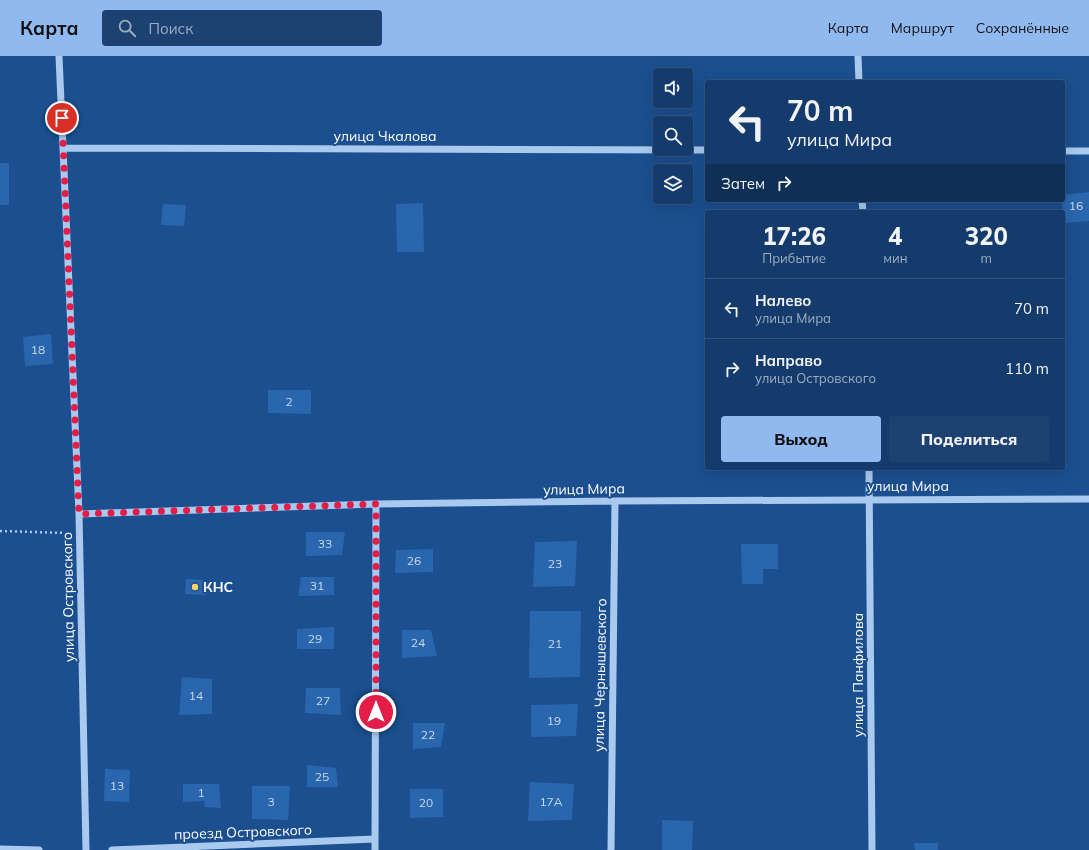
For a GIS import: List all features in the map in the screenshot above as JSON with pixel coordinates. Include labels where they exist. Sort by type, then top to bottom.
[{"type":"street","name":"улица Островского","points":[[59,56],[80,533],[86,850]]},
{"type":"street","points":[[858,56],[859,80]]},
{"type":"street","name":"улица Чкалова","points":[[63,148],[705,150]]},
{"type":"street","points":[[1065,151],[1089,151]]},
{"type":"street","name":"улица Панфилова","points":[[869,470],[872,850]]},
{"type":"street","name":"улица Мира","points":[[79,514],[376,504],[615,501],[1089,499]]},
{"type":"street","name":"улица Чернышевского","points":[[611,850],[615,501]]},
{"type":"street","points":[[375,850],[376,504]]},
{"type":"street","name":"проезд Островского","points":[[112,850],[375,839]]},
{"type":"street","points":[[0,849],[39,850]]},
{"type":"path","points":[[0,531],[80,533]]},
{"type":"building","points":[[0,163],[9,163],[9,205],[0,205]]},
{"type":"building","points":[[1089,192],[1089,221],[1065,223],[1065,210],[1063,210],[1062,202],[1065,202],[1065,195]]},
{"type":"building","points":[[423,203],[424,252],[397,252],[396,204]]},
{"type":"building","points":[[163,204],[186,205],[184,226],[161,225]]},
{"type":"building","points":[[51,334],[53,364],[25,366],[23,337]]},
{"type":"building","points":[[268,390],[311,390],[311,414],[268,413]]},
{"type":"building","points":[[306,532],[345,532],[342,555],[306,556]]},
{"type":"building","points":[[577,541],[575,586],[533,587],[535,542]]},
{"type":"building","points":[[741,544],[778,544],[778,569],[763,569],[763,584],[742,584]]},
{"type":"building","points":[[433,549],[433,572],[395,573],[396,550]]},
{"type":"building","points":[[301,577],[334,577],[334,595],[298,596]]},
{"type":"building","name":"КНС","points":[[186,579],[205,580],[206,595],[185,594]]},
{"type":"building","points":[[530,611],[581,611],[580,677],[529,678]]},
{"type":"building","points":[[334,627],[334,649],[297,649],[297,629]]},
{"type":"building","points":[[402,630],[431,630],[437,656],[402,658]]},
{"type":"building","points":[[182,677],[212,679],[212,714],[179,715]]},
{"type":"building","points":[[306,688],[340,688],[341,715],[305,713]]},
{"type":"building","points":[[578,704],[576,736],[531,737],[531,705]]},
{"type":"building","points":[[413,723],[445,723],[441,747],[413,749]]},
{"type":"building","points":[[307,765],[336,768],[338,787],[307,787]]},
{"type":"building","points":[[105,769],[130,770],[129,802],[104,801]]},
{"type":"building","points":[[530,782],[574,784],[572,820],[528,821]]},
{"type":"building","points":[[183,784],[219,784],[221,808],[205,807],[204,801],[183,802]]},
{"type":"building","points":[[252,786],[290,786],[288,820],[252,819]]},
{"type":"building","points":[[410,789],[443,789],[443,817],[410,818]]},
{"type":"building","points":[[662,820],[693,821],[692,850],[662,850]]},
{"type":"building","points":[[914,843],[938,843],[938,850],[915,850]]},
{"type":"place","name":"КНС","points":[[195,587]]},
{"type":"route","points":[[62,118],[79,514],[376,504],[376,712]]}]
